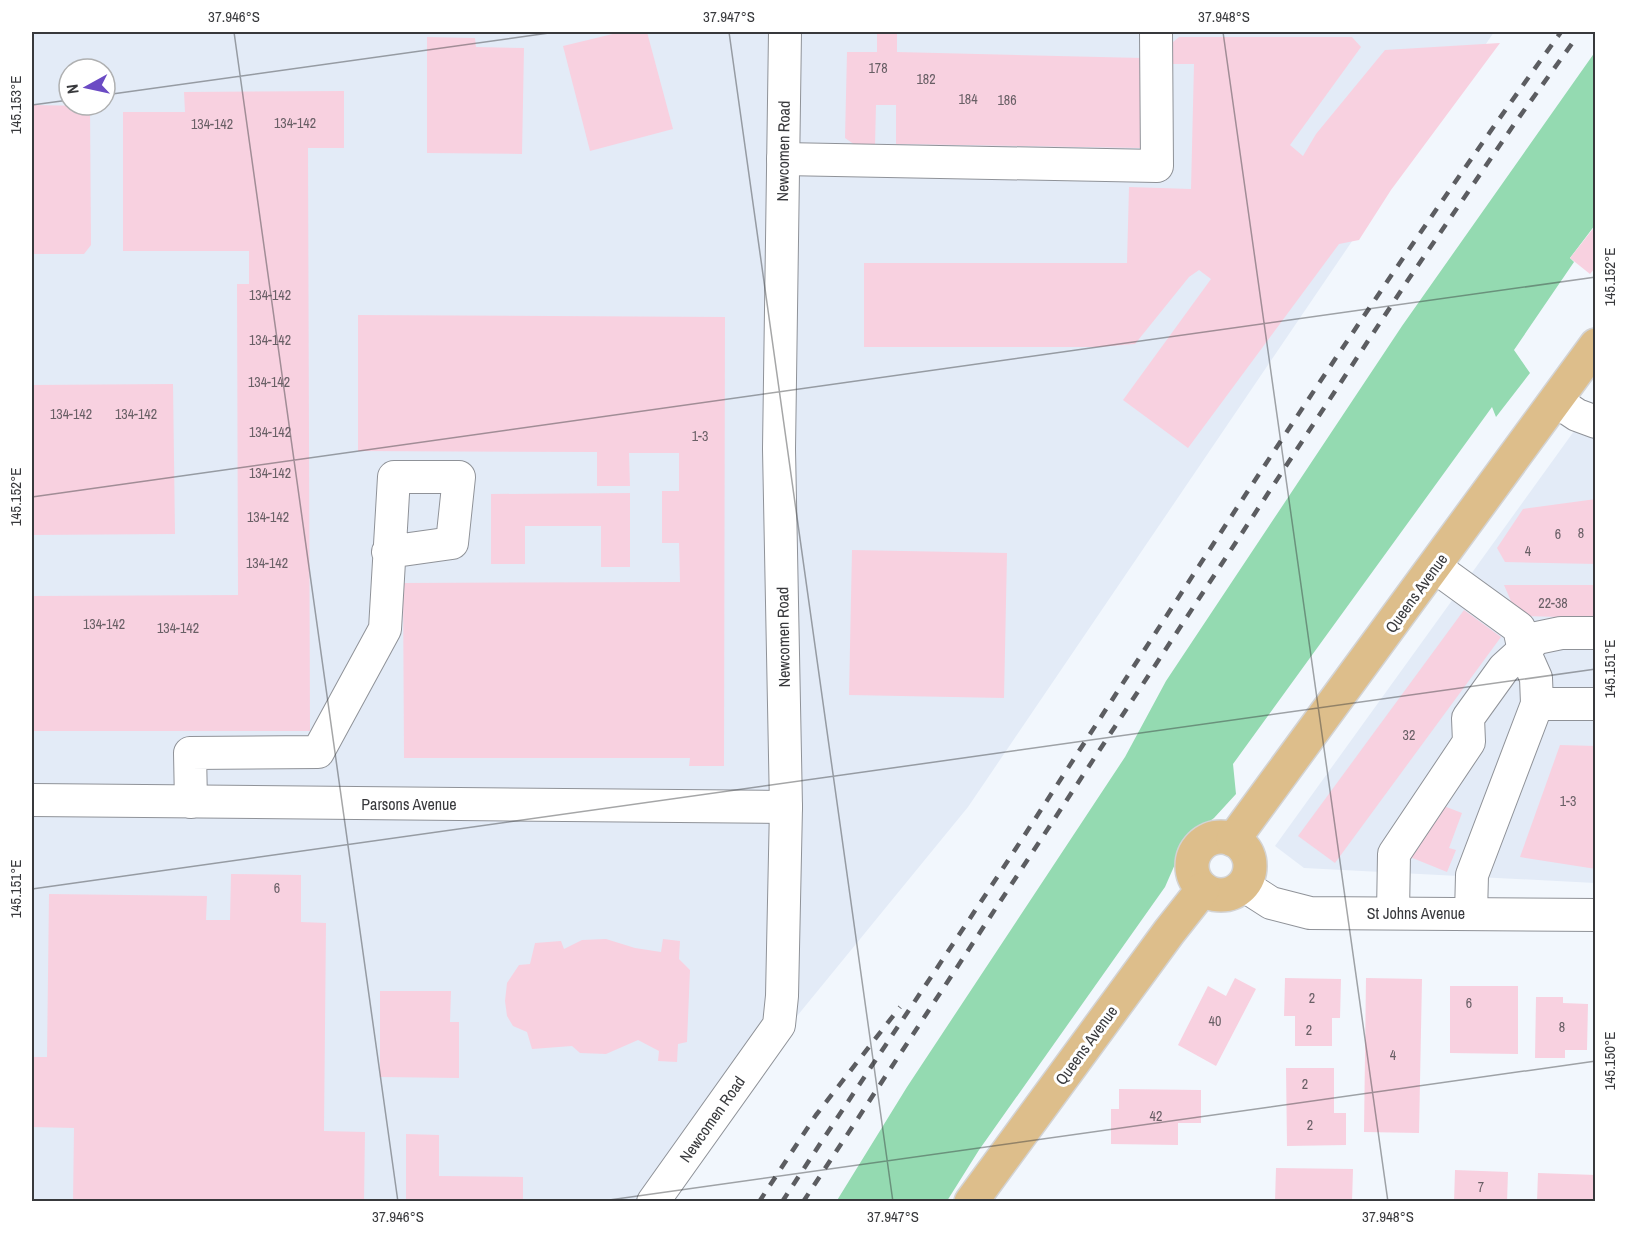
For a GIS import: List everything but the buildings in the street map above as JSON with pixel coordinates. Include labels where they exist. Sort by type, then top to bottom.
[{"type":"main road","name":"Queens Avenue","points":[[1233,840],[1596,345]]},
{"type":"main road","points":[[1215,838],[1233,840],[1241,846],[1250,865],[1243,885],[1228,894],[1210,894],[1196,882],[1192,864],[1199,847],[1215,838]]},
{"type":"main road","name":"Queens Avenue","points":[[972,1202],[1169,932],[1203,889]]},
{"type":"street","name":"Newcomen Road","points":[[653,1202],[779,1025],[784,974],[786,807],[779,449],[785,32]]},
{"type":"street","points":[[783,159],[1157,166],[1156,32]]},
{"type":"street","points":[[1556,401],[1577,415],[1596,422]]},
{"type":"street","points":[[191,802],[190,753],[318,752],[386,629],[388,552]]},
{"type":"street","points":[[1435,567],[1519,628],[1524,651],[1536,678],[1537,704],[1472,875],[1471,914]]},
{"type":"street","points":[[1393,913],[1394,854],[1469,742],[1468,718],[1504,668],[1537,638],[1561,633],[1596,633]]},
{"type":"street","points":[[1537,704],[1596,704]]},
{"type":"street","name":"Parsons Avenue","points":[[32,800],[786,807]]},
{"type":"street","name":"St Johns Avenue","points":[[1243,885],[1271,903],[1310,913],[1596,915]]},
{"type":"shaded area","points":[[32,32],[1494,32],[968,807],[645,1202],[32,1201]]},
{"type":"shaded area","points":[[1595,402],[1595,883],[1304,868],[1275,846]]},
{"type":"green space","points":[[1595,52],[1595,225],[1570,258],[1574,262],[1514,350],[1530,373],[1496,417],[1492,407],[1233,764],[1236,794],[1214,818],[1186,839],[1165,887],[979,1150],[947,1201],[836,1202],[907,1087],[1125,757],[1166,681],[1402,326]]},
{"type":"railway","points":[[782,1202],[1355,330],[1491,130],[1561,32]]},
{"type":"railway","points":[[803,1202],[1408,280],[1576,38]]},
{"type":"railway","points":[[759,1202],[816,1115],[900,1007]]}]
